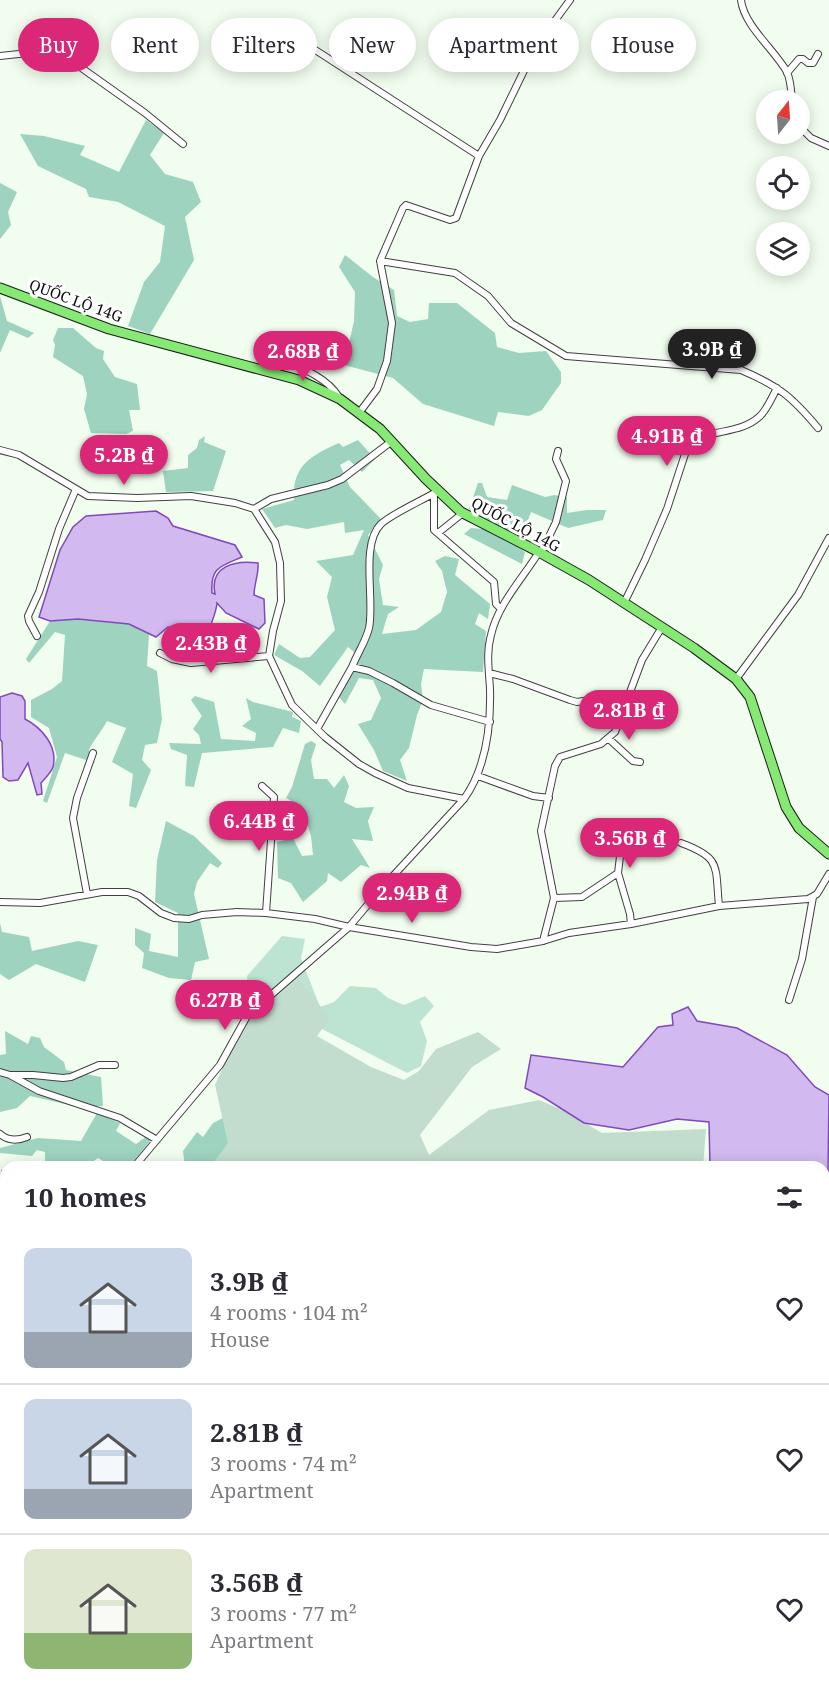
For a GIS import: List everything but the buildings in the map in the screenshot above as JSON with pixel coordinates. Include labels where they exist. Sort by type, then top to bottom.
[{"type":"main road","name":"QUỐC LỘ 14G","points":[[0,288],[109,329],[299,380],[340,399],[392,441],[436,493],[463,513],[540,553],[624,603],[694,648],[736,679],[750,697],[786,807],[799,828],[819,848],[829,854]]},
{"type":"street","points":[[359,413],[377,389],[391,342],[392,323],[380,261],[403,208],[406,205],[450,220],[456,218],[479,156],[500,120],[538,43],[570,0]]},
{"type":"street","points":[[741,0],[757,32],[787,73],[790,90]]},
{"type":"street","points":[[0,56],[47,51],[59,52],[145,113],[183,144]]},
{"type":"street","points":[[317,51],[479,156]]},
{"type":"street","points":[[787,73],[800,59],[813,63],[818,54]]},
{"type":"street","points":[[810,137],[829,146]]},
{"type":"street","points":[[380,261],[455,273],[488,296],[512,323],[567,356],[741,370],[765,380],[795,400],[819,428]]},
{"type":"street","points":[[275,357],[322,379],[333,387],[340,399]]},
{"type":"street","points":[[624,603],[667,509],[688,445],[704,436],[735,430],[760,416],[777,388]]},
{"type":"street","points":[[0,450],[19,455],[88,496],[191,496],[254,508],[271,500],[342,479],[392,441]]},
{"type":"street","points":[[139,1161],[220,1065],[247,1016],[349,927],[464,799],[478,776],[490,722],[487,657],[490,636],[501,609],[540,553],[556,522],[566,480],[556,459],[558,451]]},
{"type":"street","points":[[37,636],[28,616],[39,592],[59,529],[76,489]]},
{"type":"street","points":[[436,493],[434,530],[494,582],[496,604],[501,609]]},
{"type":"street","points":[[317,729],[352,667],[369,629],[370,564],[372,541],[376,530],[388,519],[436,493]]},
{"type":"street","points":[[254,508],[275,542],[280,563],[281,601],[269,656],[292,705],[359,764],[375,773],[408,788],[464,799]]},
{"type":"street","points":[[438,533],[463,513]]},
{"type":"street","points":[[736,679],[798,595],[829,538]]},
{"type":"street","points":[[543,941],[554,898],[541,831],[555,766],[560,757],[586,750],[609,739],[615,732],[642,660],[662,627]]},
{"type":"street","points":[[160,653],[172,659],[191,663],[269,656]]},
{"type":"street","points":[[352,667],[369,671],[431,705],[490,722]]},
{"type":"street","points":[[489,674],[513,679],[577,702],[596,699],[624,709]]},
{"type":"street","points":[[609,739],[633,760],[640,762]]},
{"type":"street","points":[[87,894],[73,818],[77,798],[93,753]]},
{"type":"street","points":[[478,776],[533,796],[549,798]]},
{"type":"street","points":[[262,786],[274,797],[266,913]]},
{"type":"street","points":[[221,809],[255,829],[273,835],[298,827]]},
{"type":"street","points":[[603,831],[621,848],[618,873],[631,924]]},
{"type":"street","points":[[681,843],[704,852],[712,861],[719,906]]},
{"type":"street","points":[[554,898],[582,897],[618,873]]},
{"type":"street","points":[[0,902],[40,903],[87,894],[128,892],[138,896],[161,913],[174,918],[189,919],[202,915],[237,912],[266,913],[315,919],[349,927],[471,947],[497,949],[543,941],[568,933],[631,924],[719,906],[813,897],[829,874]]},
{"type":"street","points":[[789,1000],[802,959],[813,897]]},
{"type":"street","points":[[10,1075],[63,1078],[99,1065],[115,1065]]},
{"type":"street","points":[[0,1072],[39,1091],[120,1118],[157,1140]]},
{"type":"street","points":[[0,1134],[8,1139],[18,1140],[27,1137]]},
{"type":"green space","points":[[146,120],[164,133],[150,155],[165,174],[193,182],[201,202],[185,217],[194,260],[150,334],[128,326],[144,282],[160,262],[165,226],[118,202],[89,197],[86,189],[38,166],[20,134],[44,136],[85,146],[80,155],[119,172]]},
{"type":"green space","points":[[0,183],[17,192],[8,212],[11,225],[0,239]]},
{"type":"green space","points":[[345,255],[394,290],[397,316],[410,322],[428,319],[429,303],[457,303],[495,333],[497,347],[519,353],[546,351],[561,372],[561,383],[542,410],[529,416],[498,412],[494,426],[423,404],[393,378],[344,365],[354,321],[355,292],[339,267]]},
{"type":"green space","points":[[0,296],[7,321],[34,333],[28,338],[10,330],[0,353]]},
{"type":"green space","points":[[58,328],[73,328],[96,348],[104,351],[103,359],[115,377],[137,384],[140,410],[129,410],[133,431],[126,434],[91,433],[84,409],[87,394],[83,376],[53,357],[55,345],[53,340]]},
{"type":"green space","points":[[205,436],[204,442],[226,451],[213,491],[166,492],[163,471],[188,468],[188,455],[197,448],[199,440]]},
{"type":"green space","points":[[358,440],[375,459],[362,472],[349,460],[340,465],[350,487],[381,519],[368,535],[383,565],[379,579],[383,605],[399,607],[388,614],[382,634],[416,630],[441,612],[447,592],[442,571],[435,561],[445,556],[459,559],[455,575],[490,604],[488,619],[479,613],[475,624],[486,631],[483,672],[424,669],[421,684],[423,700],[409,748],[400,760],[407,781],[383,771],[374,750],[358,724],[371,720],[381,698],[373,680],[359,678],[345,704],[338,696],[359,656],[348,647],[320,686],[302,671],[274,655],[279,644],[300,658],[310,657],[335,630],[327,597],[332,577],[316,561],[353,555],[364,530],[345,533],[344,522],[307,529],[286,525],[275,528],[262,509],[294,500],[296,479],[300,470],[311,458],[339,443],[343,447]]},
{"type":"green space","points":[[478,483],[482,483],[487,497],[507,500],[512,485],[545,497],[554,495],[567,497],[567,513],[606,510],[603,520],[568,528],[531,512],[518,547],[525,552],[522,564],[464,534],[471,528],[508,531],[469,509]]},
{"type":"green space","points":[[78,619],[129,624],[149,634],[147,666],[157,671],[162,719],[157,743],[145,745],[142,760],[151,770],[136,808],[129,806],[133,774],[112,762],[126,728],[107,721],[89,750],[95,763],[65,753],[47,803],[43,801],[57,757],[49,728],[31,717],[31,700],[62,681],[65,635],[55,632],[29,663],[26,659],[50,621]]},
{"type":"green space","points":[[195,696],[214,702],[221,739],[255,741],[256,733],[242,726],[251,719],[246,698],[253,702],[293,712],[292,717],[301,721],[299,733],[283,728],[273,747],[202,753],[194,787],[185,786],[187,755],[171,749],[169,743],[201,744],[199,735],[193,729],[202,716],[191,700]]},
{"type":"green space","points":[[311,741],[316,744],[311,760],[314,779],[327,779],[334,788],[344,775],[349,786],[344,802],[356,808],[374,807],[368,821],[373,841],[352,839],[370,868],[361,865],[341,882],[328,873],[327,881],[303,902],[291,883],[278,878],[277,842],[293,838],[302,856],[313,855],[311,836],[302,807],[286,798],[292,787],[305,744]]},
{"type":"green space","points":[[166,821],[194,836],[222,863],[218,868],[210,863],[197,882],[194,894],[209,959],[195,962],[191,980],[169,978],[142,968],[144,953],[135,945],[135,928],[151,934],[149,951],[178,957],[178,913],[155,902],[157,860]]},
{"type":"green space","points":[[0,923],[2,932],[29,937],[32,951],[78,941],[98,945],[85,982],[36,964],[9,980],[0,974]]},
{"type":"green space","points":[[282,936],[305,939],[301,958],[320,1007],[334,1002],[350,986],[376,988],[388,998],[404,1005],[425,996],[434,1006],[420,1022],[427,1041],[421,1066],[407,1073],[295,1015],[248,986],[247,976]]},
{"type":"green space","points":[[299,979],[330,1018],[317,1036],[371,1067],[404,1080],[419,1071],[436,1049],[478,1032],[501,1049],[472,1067],[420,1135],[429,1155],[489,1110],[539,1100],[565,1111],[602,1133],[706,1129],[703,1161],[214,1161],[228,1143],[215,1085],[241,1026]]},
{"type":"green space","points":[[5,1031],[28,1044],[31,1036],[40,1038],[44,1047],[64,1062],[66,1070],[101,1077],[103,1106],[78,1107],[30,1096],[17,1108],[0,1112],[0,1055],[6,1054]]},
{"type":"green space","points":[[97,1113],[120,1123],[116,1131],[136,1144],[151,1133],[155,1135],[134,1161],[103,1161],[98,1158],[94,1161],[45,1161],[45,1152],[37,1150],[32,1156],[0,1153],[0,1148],[38,1138],[81,1141]]},
{"type":"green space","points":[[223,1118],[234,1133],[227,1161],[184,1161],[183,1151],[197,1132],[203,1137],[213,1123]]},
{"type":"shaded area","points":[[156,511],[168,518],[173,526],[235,545],[242,557],[218,569],[213,578],[212,593],[215,594],[216,577],[226,567],[249,562],[258,563],[254,595],[264,599],[265,623],[259,629],[226,613],[217,603],[208,636],[168,627],[156,637],[129,624],[78,619],[50,621],[39,617],[60,550],[73,527],[86,516]]},
{"type":"shaded area","points":[[12,693],[22,696],[25,701],[25,719],[43,733],[51,745],[53,767],[41,783],[42,794],[37,795],[28,763],[18,780],[9,781],[3,777],[0,697]]},
{"type":"shaded area","points":[[688,1007],[697,1021],[737,1028],[787,1055],[815,1087],[829,1095],[828,1161],[710,1161],[709,1122],[677,1119],[629,1130],[584,1123],[525,1088],[531,1055],[623,1067],[658,1027],[673,1025],[672,1014]]}]
